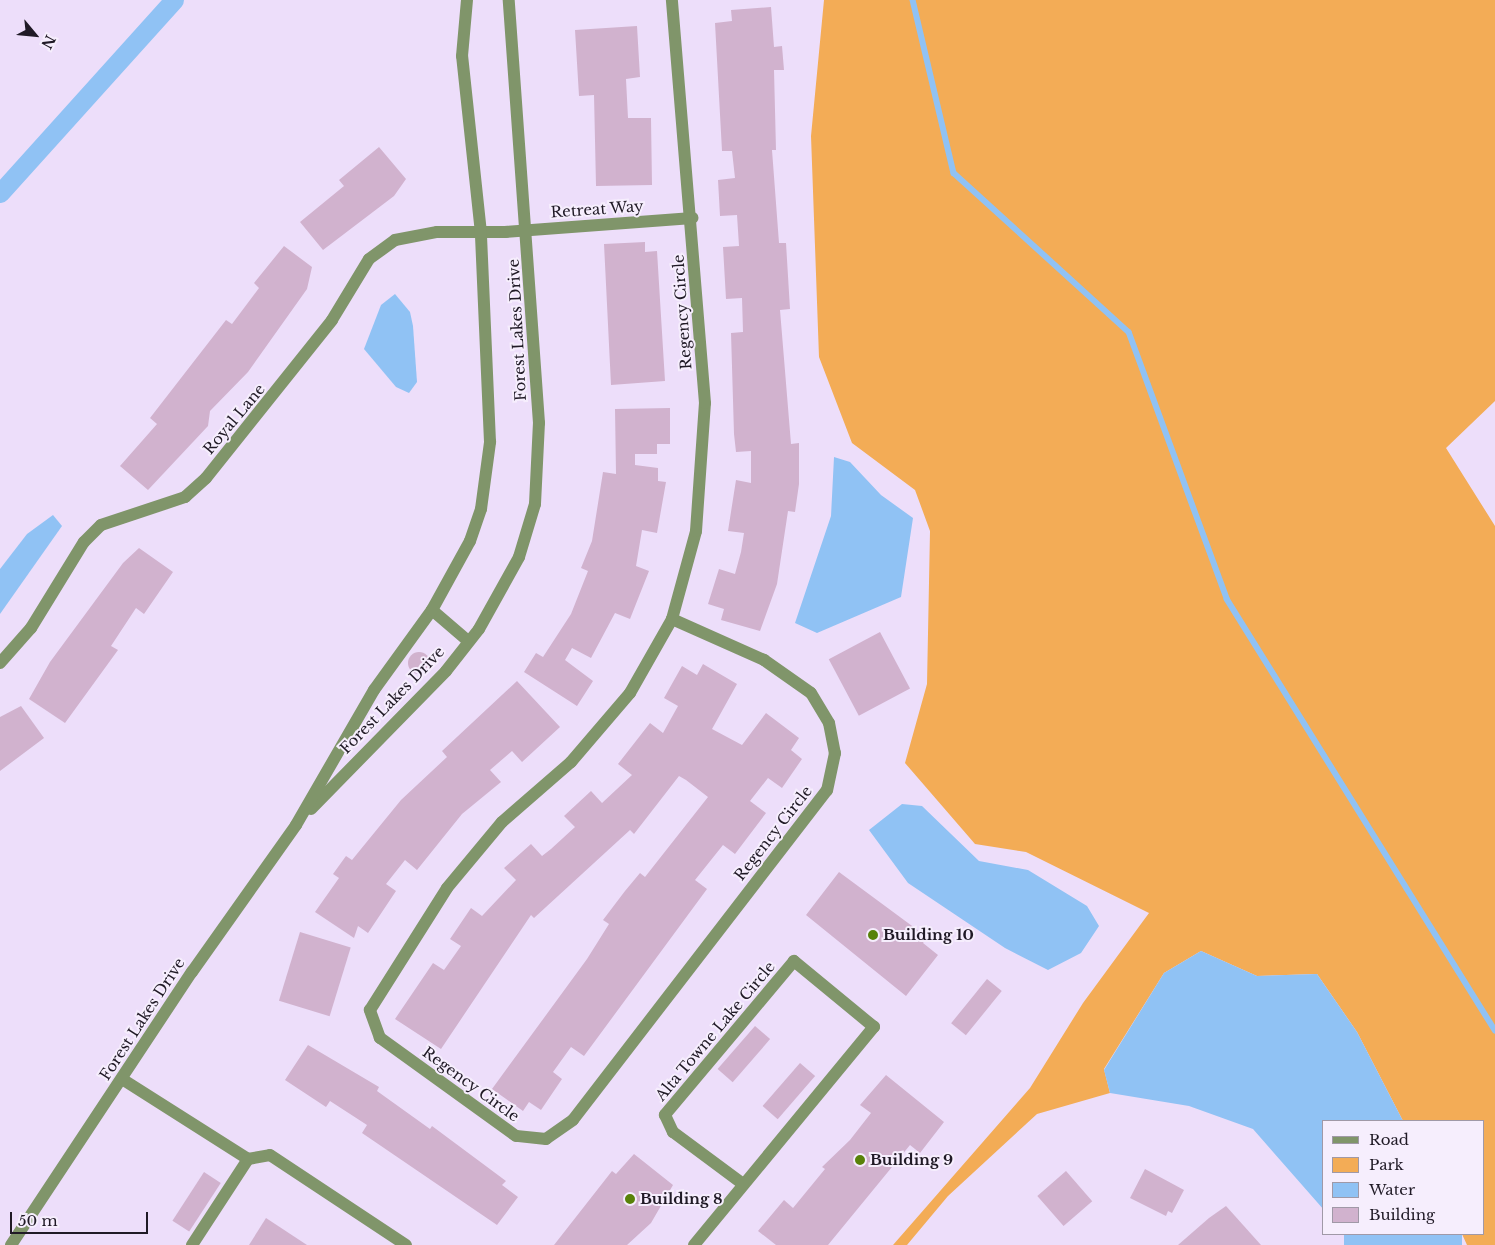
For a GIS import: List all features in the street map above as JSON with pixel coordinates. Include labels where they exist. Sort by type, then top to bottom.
[{"type":"street","name":"Forest Lakes Drive","points":[[14,1241],[122,1079],[296,825],[374,690],[432,610],[470,541],[488,472],[481,233],[462,56],[467,0]]},
{"type":"street","name":"Forest Lakes Drive","points":[[296,825],[398,716],[446,672],[468,641],[519,556],[535,504],[539,423],[528,230],[509,0]]},
{"type":"street","name":"Regency Circle","points":[[672,0],[692,218],[705,403],[696,531],[672,619],[630,693],[570,762],[502,822],[447,888],[370,1010],[380,1038],[516,1136],[546,1139],[573,1120],[827,790],[835,753],[830,723],[811,693],[764,660],[672,619]]},
{"type":"street","name":"Retreat Way","points":[[505,232],[692,218]]},
{"type":"street","name":"Royal Lane","points":[[0,662],[31,628],[84,542],[101,525],[185,497],[206,478],[332,320],[369,259],[395,240],[437,232],[505,232]]},
{"type":"street","points":[[432,610],[468,641]]},
{"type":"street","name":"Alta Towne Lake Circle","points":[[694,1245],[874,1027],[794,961],[665,1115],[673,1132],[743,1184]]},
{"type":"street","points":[[122,1079],[248,1159],[270,1155],[401,1244]]},
{"type":"street","points":[[192,1245],[248,1159]]},
{"type":"green space","points":[[824,0],[1495,0],[1495,401],[1446,448],[1495,526],[1495,1245],[1467,1245],[1462,1235],[1485,1235],[1485,1120],[1402,1120],[1357,1032],[1317,974],[1257,976],[1201,951],[1164,973],[1104,1069],[1110,1093],[1037,1114],[948,1196],[907,1245],[893,1245],[1030,1088],[1083,1003],[1149,913],[1026,852],[975,844],[905,763],[927,684],[930,531],[915,490],[852,443],[819,357],[811,136]]},
{"type":"water","points":[[395,294],[410,312],[413,326],[417,382],[409,393],[396,387],[364,349],[381,305]]},
{"type":"water","points":[[834,457],[850,462],[881,495],[913,518],[901,597],[817,633],[795,623],[831,516]]},
{"type":"water","points":[[53,515],[62,526],[0,614],[0,569],[27,534]]},
{"type":"water","points":[[902,804],[922,806],[979,861],[1028,870],[1087,906],[1099,926],[1081,953],[1048,970],[1005,948],[908,883],[869,830]]},
{"type":"water","points":[[1201,951],[1257,976],[1317,974],[1357,1032],[1402,1120],[1322,1120],[1322,1208],[1253,1129],[1189,1106],[1110,1093],[1104,1070],[1164,973]]},
{"type":"water","points":[[1344,1235],[1462,1235],[1462,1245],[1344,1245]]},
{"type":"building","points":[[771,7],[774,47],[782,46],[784,70],[774,70],[776,150],[772,150],[779,243],[786,243],[790,309],[780,310],[791,444],[799,443],[799,484],[795,512],[788,511],[777,584],[760,631],[721,620],[724,609],[708,604],[719,569],[735,574],[744,533],[728,531],[736,480],[751,483],[751,451],[736,452],[734,434],[731,333],[743,332],[742,298],[726,299],[723,247],[739,246],[737,215],[720,216],[718,180],[735,178],[732,151],[722,151],[715,23],[732,21],[731,10]]},
{"type":"building","points":[[637,26],[640,77],[626,79],[628,118],[651,118],[652,185],[596,186],[594,95],[579,96],[575,30]]},
{"type":"building","points":[[379,147],[406,179],[394,196],[323,250],[300,222],[344,186],[339,180]]},
{"type":"building","points":[[645,242],[645,252],[657,251],[665,381],[611,385],[604,244]]},
{"type":"building","points":[[284,246],[312,267],[307,289],[248,372],[210,411],[208,426],[148,490],[120,466],[157,424],[150,418],[226,320],[232,324],[259,288],[254,283]]},
{"type":"building","points":[[670,408],[670,444],[657,444],[657,454],[635,454],[635,465],[658,468],[658,481],[666,482],[657,533],[642,530],[636,566],[649,571],[630,619],[615,613],[591,658],[572,648],[565,660],[593,681],[577,706],[524,672],[536,653],[543,657],[571,614],[588,571],[581,568],[592,541],[603,472],[616,474],[615,409]]},
{"type":"building","points":[[139,548],[173,572],[144,614],[136,608],[111,646],[118,650],[65,723],[29,699],[50,662],[123,563]]},
{"type":"building","points":[[880,632],[910,689],[859,716],[829,659]]},
{"type":"building","points":[[419,652],[427,655],[430,663],[427,671],[419,674],[411,671],[408,663],[411,655]]},
{"type":"building","points":[[703,664],[737,684],[712,729],[742,745],[766,713],[799,738],[791,750],[802,759],[782,788],[768,778],[750,801],[766,813],[735,854],[723,845],[695,880],[707,889],[584,1056],[571,1047],[553,1072],[562,1079],[541,1110],[529,1102],[523,1111],[492,1089],[587,959],[609,924],[603,920],[640,873],[645,877],[708,797],[686,780],[679,776],[634,834],[630,830],[534,918],[531,915],[441,1049],[395,1019],[433,963],[444,970],[461,946],[450,939],[471,908],[482,916],[516,880],[504,868],[531,844],[542,856],[575,827],[564,816],[591,791],[602,803],[632,775],[618,764],[650,723],[663,733],[678,706],[664,698],[682,666],[697,675]]},
{"type":"building","points":[[517,681],[560,727],[522,762],[512,751],[490,770],[501,782],[462,814],[417,870],[405,860],[386,884],[396,891],[368,933],[358,926],[354,938],[315,912],[339,878],[333,874],[346,856],[352,860],[401,800],[447,757],[442,751]]},
{"type":"building","points":[[21,706],[44,738],[0,771],[0,717]]},
{"type":"building","name":"Building 10","points":[[839,872],[927,937],[923,943],[938,955],[906,996],[806,915]]},
{"type":"building","points":[[300,932],[351,947],[330,1016],[279,1001]]},
{"type":"building","points":[[987,979],[1002,991],[966,1035],[951,1023]]},
{"type":"building","points":[[755,1026],[770,1039],[733,1082],[718,1069]]},
{"type":"building","points":[[308,1045],[379,1087],[377,1091],[430,1129],[432,1126],[506,1181],[502,1185],[518,1197],[497,1225],[362,1133],[367,1125],[330,1101],[326,1107],[285,1080]]},
{"type":"building","points":[[800,1063],[815,1076],[778,1119],[763,1106]]},
{"type":"building","name":"Building 9","points":[[886,1075],[944,1122],[920,1153],[910,1145],[828,1245],[776,1245],[758,1231],[784,1200],[793,1208],[825,1169],[822,1167],[850,1140],[871,1113],[860,1105]]},
{"type":"building","name":"Building 8","points":[[634,1154],[673,1185],[651,1223],[627,1245],[554,1245],[612,1171],[616,1174]]},
{"type":"building","points":[[1145,1169],[1184,1190],[1172,1213],[1168,1211],[1166,1216],[1130,1198]]},
{"type":"building","points":[[1066,1171],[1092,1201],[1064,1226],[1037,1196]]},
{"type":"building","points":[[204,1172],[221,1183],[189,1232],[172,1221]]},
{"type":"building","points":[[1226,1206],[1261,1245],[1178,1245],[1209,1218]]},
{"type":"building","points":[[266,1218],[307,1245],[249,1245]]},
{"type":"waterway","points":[[0,193],[174,0]]},
{"type":"waterway","points":[[913,0],[954,173],[1129,332],[1227,599],[1495,1030]]},
{"type":"place","name":"Building 10","points":[[873,935]]},
{"type":"place","name":"Building 9","points":[[860,1160]]},
{"type":"place","name":"Building 8","points":[[630,1199]]}]
